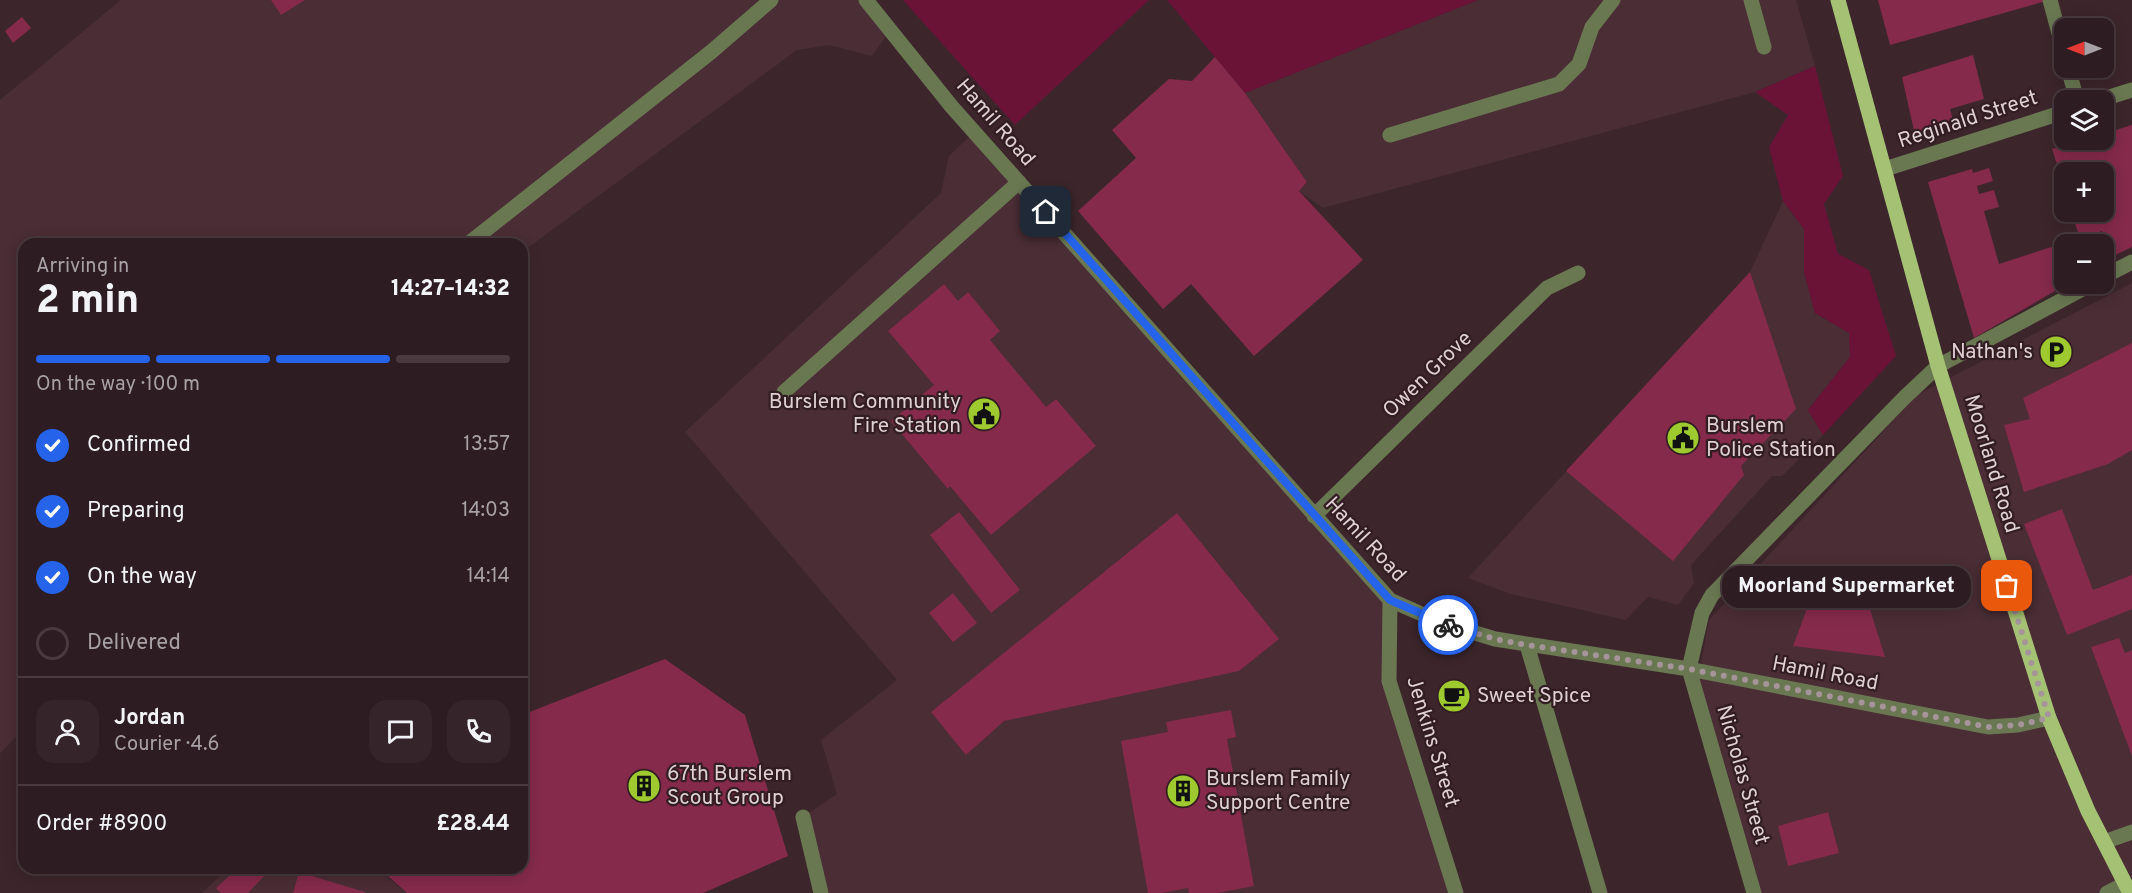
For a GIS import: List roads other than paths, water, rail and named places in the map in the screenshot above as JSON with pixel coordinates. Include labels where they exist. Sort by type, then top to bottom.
[{"type":"main road","name":"Moorland Road","points":[[1838,0],[1938,366],[2049,718],[2088,811],[2127,889]]},
{"type":"street","points":[[476,238],[693,67],[771,0]]},
{"type":"street","name":"Hamil Road","points":[[866,0],[952,107],[1390,600],[1442,623],[1495,639],[1527,645],[1689,669],[1988,727],[2018,725],[2049,718]]},
{"type":"street","points":[[1390,135],[1559,84],[1579,64],[1592,27],[1612,0]]},
{"type":"street","points":[[1751,0],[1764,47]]},
{"type":"street","points":[[2050,0],[2055,18]]},
{"type":"street","points":[[2114,96],[2132,90]]},
{"type":"street","name":"Reginald Street","points":[[1885,169],[2054,115]]},
{"type":"street","points":[[784,392],[1019,182]]},
{"type":"street","points":[[2114,271],[2132,262]]},
{"type":"street","name":"Owen Grove","points":[[1314,516],[1547,288],[1578,273]]},
{"type":"street","points":[[1689,669],[1702,613],[1712,595],[1905,397],[1938,366],[2073,294]]},
{"type":"street","name":"Jenkins Street","points":[[1390,600],[1389,681],[1455,893]]},
{"type":"street","points":[[1527,645],[1600,893]]},
{"type":"street","name":"Nicholas Street","points":[[1689,669],[1754,893]]},
{"type":"street","points":[[803,817],[821,893]]},
{"type":"street","points":[[2104,842],[2132,832]]},
{"type":"street","points":[[2108,893],[2127,889]]},
{"type":"place","name":"Nathan's","points":[[2056,352]]},
{"type":"place","name":"Burslem Community Fire Station","points":[[984,414]]},
{"type":"place","name":"Burslem Police Station","points":[[1683,438]]},
{"type":"place","name":"Moorland Supermarket","points":[[2007,586]]},
{"type":"place","name":"Sweet Spice","points":[[1454,696]]},
{"type":"place","name":"67th Burslem Scout Group","points":[[644,786]]},
{"type":"place","name":"Burslem Family Support Centre","points":[[1183,791]]}]
